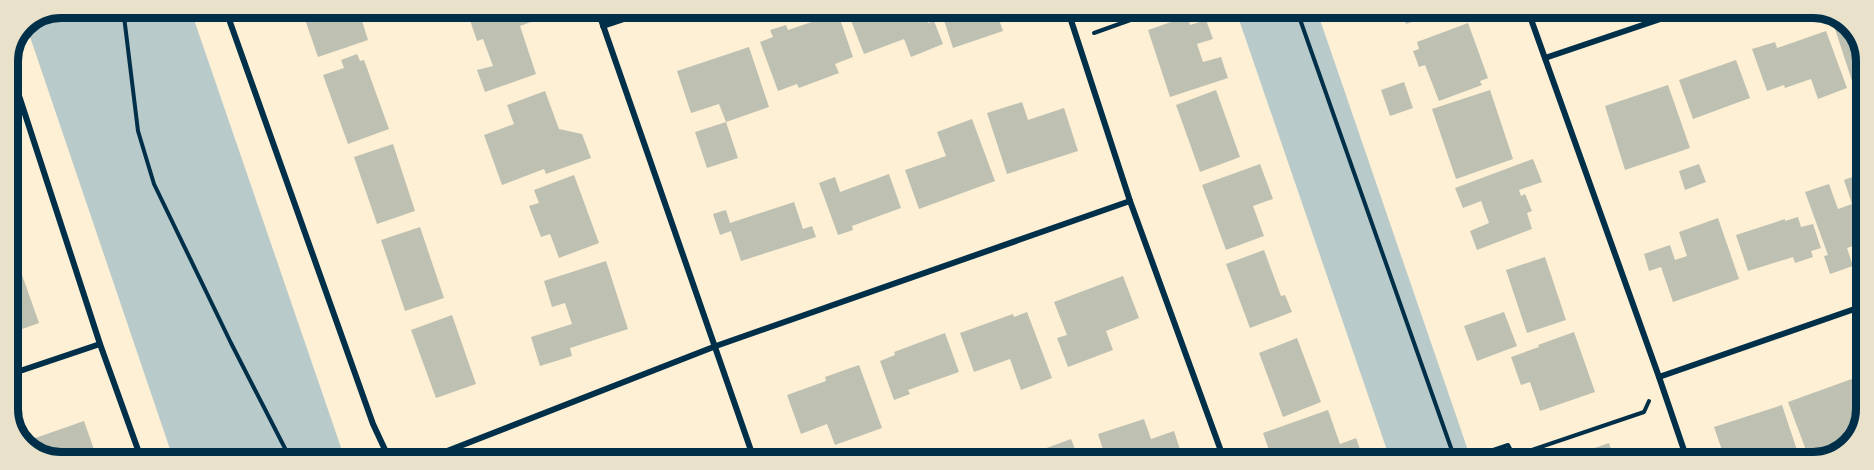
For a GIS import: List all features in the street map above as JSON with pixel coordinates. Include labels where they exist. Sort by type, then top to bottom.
[{"type":"street","points":[[229,18],[374,424],[386,452]]},
{"type":"street","points":[[600,18],[752,452]]},
{"type":"street","points":[[603,26],[627,18]]},
{"type":"street","points":[[1071,18],[1130,201],[1221,452]]},
{"type":"street","points":[[1531,18],[1685,452]]},
{"type":"street","points":[[1545,58],[1663,18]]},
{"type":"street","points":[[18,93],[100,344],[139,452]]},
{"type":"street","points":[[445,452],[716,346],[1130,201]]},
{"type":"street","points":[[1659,377],[1856,308]]},
{"type":"street","points":[[18,372],[100,344]]},
{"type":"path","points":[[124,18],[138,131],[154,184],[287,452]]},
{"type":"path","points":[[1078,38],[1135,18]]},
{"type":"path","points":[[1300,18],[1453,452]]},
{"type":"path","points":[[1526,452],[1644,412],[1659,377]]},
{"type":"path","points":[[1489,452],[1508,446],[1512,452]]},
{"type":"shaded area","points":[[61,18],[193,18],[343,452],[171,452],[29,33],[45,21]]},
{"type":"shaded area","points":[[1238,18],[1319,18],[1469,452],[1388,452]]},
{"type":"building","points":[[304,18],[361,18],[368,40],[318,57]]},
{"type":"building","points":[[476,18],[542,18],[520,26],[536,74],[485,92],[477,70],[493,66],[483,39],[477,41],[470,20]]},
{"type":"building","points":[[823,18],[840,18],[853,57],[835,64],[839,73],[799,88],[797,84],[778,91],[760,42],[773,37],[770,30],[786,25],[788,30]]},
{"type":"building","points":[[850,18],[926,18],[928,23],[934,21],[943,44],[911,57],[904,39],[864,54]]},
{"type":"building","points":[[943,18],[998,18],[1003,31],[953,48]]},
{"type":"building","points":[[1182,18],[1188,18],[1190,25],[1206,20],[1213,39],[1197,44],[1203,62],[1221,57],[1228,78],[1170,97],[1148,30]]},
{"type":"building","points":[[1404,18],[1424,18],[1406,24]]},
{"type":"building","points":[[1468,23],[1488,78],[1480,81],[1482,85],[1439,101],[1425,65],[1419,67],[1413,51],[1419,49],[1417,42]]},
{"type":"building","points":[[1840,28],[1849,37],[1855,50],[1856,93],[1835,29]]},
{"type":"building","points":[[1826,31],[1847,88],[1818,99],[1811,79],[1785,88],[1784,85],[1767,91],[1752,49],[1775,42],[1777,48]]},
{"type":"building","points":[[749,47],[769,107],[726,122],[719,104],[691,113],[677,71]]},
{"type":"building","points":[[357,54],[360,61],[364,60],[389,129],[348,144],[323,75],[344,68],[341,60]]},
{"type":"building","points":[[1736,60],[1750,98],[1693,119],[1679,80]]},
{"type":"building","points":[[1404,82],[1413,108],[1390,116],[1381,90]]},
{"type":"building","points":[[1668,85],[1690,148],[1625,170],[1605,106]]},
{"type":"building","points":[[1216,90],[1240,157],[1200,172],[1176,105]]},
{"type":"building","points":[[1490,90],[1513,159],[1456,179],[1432,109]]},
{"type":"building","points":[[545,91],[559,129],[582,134],[591,158],[546,174],[544,169],[502,185],[484,135],[514,124],[507,105]]},
{"type":"building","points":[[1022,102],[1028,120],[1064,108],[1078,151],[1007,174],[987,113]]},
{"type":"building","points":[[972,119],[995,181],[919,209],[905,170],[946,156],[937,132]]},
{"type":"building","points":[[726,122],[738,158],[707,168],[695,132]]},
{"type":"building","points":[[393,144],[415,211],[377,224],[354,157]]},
{"type":"building","points":[[1533,159],[1542,182],[1519,190],[1521,196],[1525,194],[1532,211],[1527,213],[1532,229],[1477,250],[1470,231],[1489,223],[1481,201],[1463,208],[1455,188]]},
{"type":"building","points":[[1260,164],[1273,199],[1253,206],[1264,236],[1226,250],[1202,185]]},
{"type":"building","points":[[1699,164],[1706,182],[1685,190],[1679,171]]},
{"type":"building","points":[[889,174],[901,208],[852,226],[853,230],[838,235],[819,183],[835,177],[840,192]]},
{"type":"building","points":[[574,175],[599,243],[559,258],[550,234],[541,237],[529,206],[539,203],[534,190]]},
{"type":"building","points":[[1856,176],[1856,245],[1847,248],[1853,266],[1830,274],[1824,256],[1828,255],[1805,192],[1829,184],[1838,209],[1852,204],[1844,180]]},
{"type":"building","points":[[794,202],[803,229],[812,226],[816,237],[741,261],[731,231],[720,235],[713,214],[726,210],[730,223]]},
{"type":"building","points":[[1798,217],[1801,227],[1813,224],[1821,248],[1811,251],[1813,257],[1795,263],[1793,257],[1748,271],[1736,235]]},
{"type":"building","points":[[1718,218],[1739,279],[1673,302],[1661,267],[1649,271],[1644,254],[1670,245],[1675,260],[1687,256],[1679,232]]},
{"type":"building","points":[[420,227],[444,298],[405,311],[381,240]]},
{"type":"building","points":[[1264,250],[1281,296],[1285,295],[1292,312],[1250,328],[1226,264]]},
{"type":"building","points":[[1545,257],[1566,320],[1527,333],[1506,270]]},
{"type":"building","points":[[606,261],[628,329],[570,348],[572,356],[540,366],[531,337],[572,324],[565,303],[552,307],[544,281]]},
{"type":"building","points":[[18,263],[39,323],[18,330]]},
{"type":"building","points":[[1123,276],[1139,318],[1106,331],[1113,350],[1068,367],[1057,338],[1067,335],[1054,302]]},
{"type":"building","points":[[1027,312],[1052,378],[1021,390],[1010,359],[974,372],[960,333],[1013,314],[1014,317]]},
{"type":"building","points":[[1504,312],[1517,346],[1477,361],[1464,326]]},
{"type":"building","points":[[452,315],[476,384],[436,398],[411,330]]},
{"type":"building","points":[[1574,332],[1595,392],[1540,411],[1530,382],[1521,385],[1511,357]]},
{"type":"building","points":[[945,333],[959,372],[908,390],[910,394],[894,400],[880,361],[895,355],[894,352]]},
{"type":"building","points":[[1297,338],[1321,402],[1283,417],[1259,353]]},
{"type":"building","points":[[859,365],[882,428],[835,445],[827,424],[801,434],[787,395],[826,381],[825,377]]},
{"type":"building","points":[[1856,377],[1856,409],[1853,425],[1846,428],[1848,434],[1839,443],[1827,450],[1807,452],[1788,402]]},
{"type":"building","points":[[1782,405],[1798,452],[1723,452],[1714,427]]},
{"type":"building","points":[[1328,410],[1340,444],[1356,438],[1360,449],[1365,448],[1366,452],[1270,452],[1263,433]]},
{"type":"building","points":[[1144,419],[1151,439],[1174,431],[1181,452],[1104,452],[1098,434]]},
{"type":"building","points":[[84,421],[95,452],[47,450],[31,439]]},
{"type":"building","points":[[1071,439],[1076,452],[1042,452],[1041,450]]},
{"type":"building","points":[[1609,443],[1612,452],[1583,452]]}]
